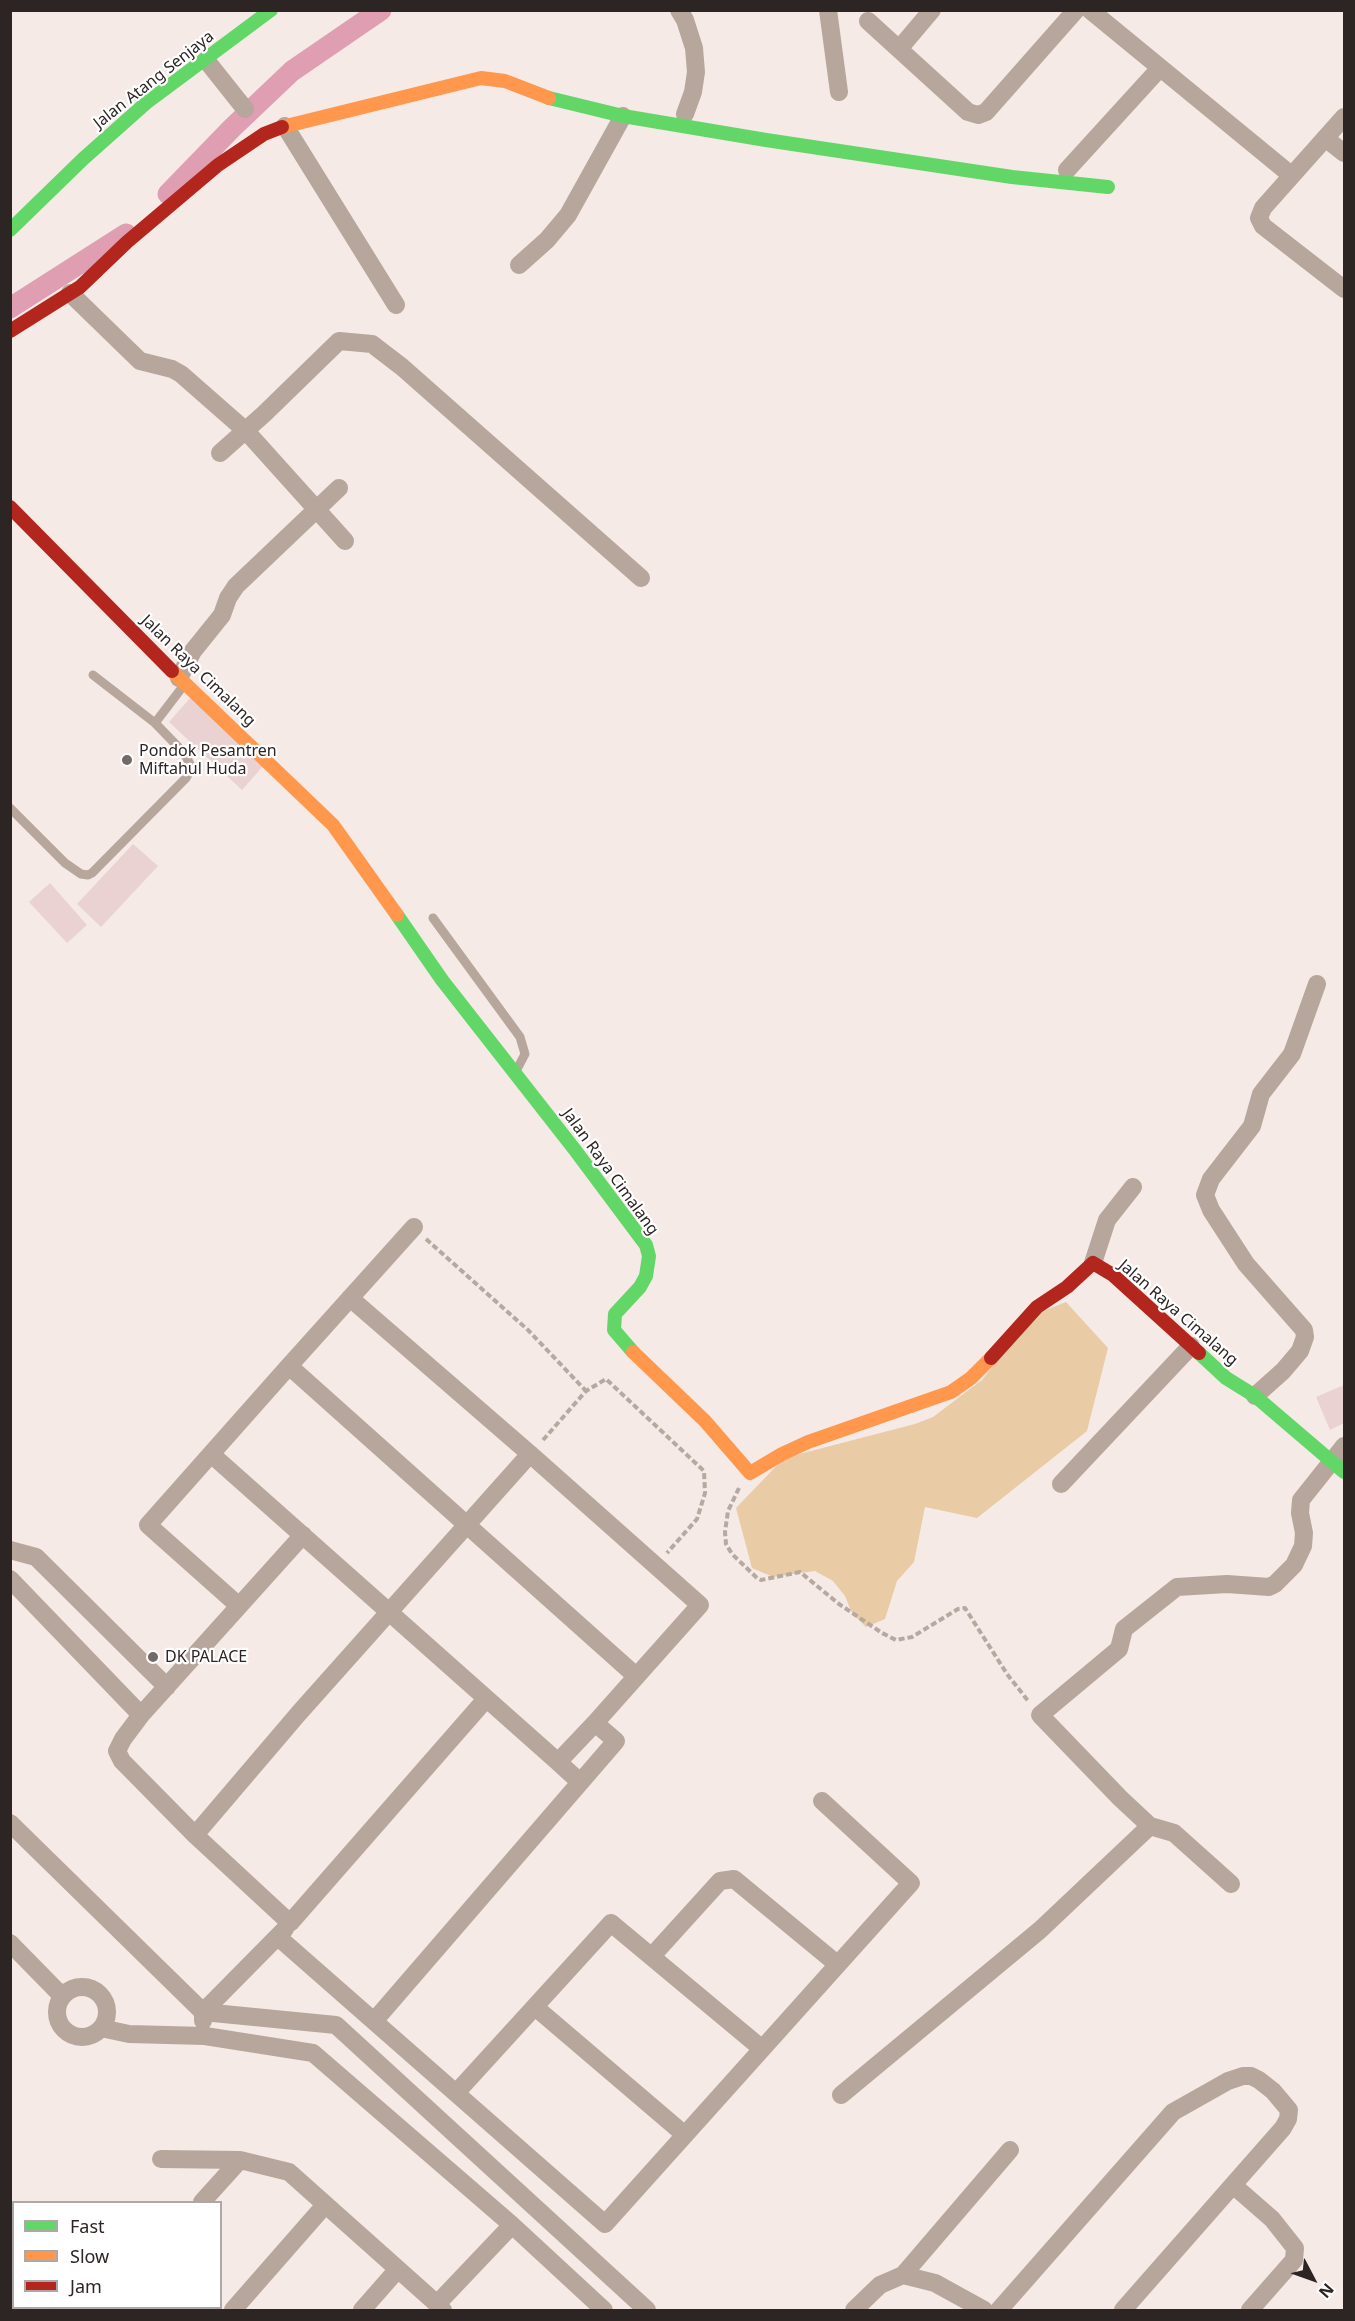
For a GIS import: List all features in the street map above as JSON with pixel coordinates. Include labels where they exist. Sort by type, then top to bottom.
[{"type":"street","name":"Jalan Atang Senjaya","points":[[10,230],[83,159],[146,103],[271,10]]},
{"type":"street","points":[[679,10],[685,20],[694,48],[696,72],[693,92],[685,114]]},
{"type":"street","points":[[828,10],[838,92]]},
{"type":"street","points":[[899,49],[932,10]]},
{"type":"street","points":[[868,21],[968,112],[978,115],[986,112],[1076,10]]},
{"type":"street","points":[[1090,10],[1291,176]]},
{"type":"street","points":[[206,60],[245,109]]},
{"type":"street","points":[[1067,170],[1160,68]]},
{"type":"street","points":[[10,332],[92,277],[194,184],[261,131],[481,78],[505,81],[542,96],[623,116],[766,141],[1012,177],[1108,187]]},
{"type":"street","points":[[519,265],[548,240],[568,214],[623,116]]},
{"type":"street","points":[[1344,117],[1260,213],[1260,222],[1344,289]]},
{"type":"street","points":[[285,126],[396,305]]},
{"type":"street","points":[[1325,138],[1344,153]]},
{"type":"street","points":[[70,293],[140,361],[181,374],[246,431],[345,541]]},
{"type":"street","points":[[220,453],[339,341],[372,344],[419,381],[640,578]]},
{"type":"street","points":[[182,681],[193,651],[222,615],[228,598],[236,586],[339,488]]},
{"type":"street","name":"Jalan Raya Cimalang","points":[[10,507],[182,681],[333,825],[436,972],[646,1245],[649,1256],[646,1276],[640,1287],[615,1314],[614,1330],[619,1338],[705,1421],[750,1473],[808,1442],[951,1392],[971,1378],[1037,1307],[1067,1287],[1093,1263],[1113,1275],[1226,1378],[1255,1396],[1338,1467]]},
{"type":"street","points":[[1255,1396],[1283,1371],[1300,1351],[1305,1336],[1304,1330],[1246,1264],[1211,1210],[1204,1195],[1211,1179],[1252,1126],[1261,1094],[1292,1054],[1317,984]]},
{"type":"street","points":[[1093,1263],[1107,1220],[1132,1187]]},
{"type":"street","points":[[239,1606],[148,1525],[414,1227]]},
{"type":"street","points":[[350,1298],[700,1605],[558,1762]]},
{"type":"street","points":[[1061,1485],[1191,1346]]},
{"type":"street","points":[[289,1366],[636,1676]]},
{"type":"street","points":[[1231,1884],[1174,1833],[1149,1826],[1040,1715],[1119,1649],[1124,1629],[1177,1587],[1227,1584],[1269,1587],[1275,1584],[1294,1565],[1303,1546],[1301,1500],[1338,1467],[1344,1446]]},
{"type":"street","points":[[211,1454],[580,1782]]},
{"type":"street","points":[[195,1835],[299,1713],[530,1454]]},
{"type":"street","points":[[290,1923],[195,1835],[122,1761],[117,1751],[141,1715],[303,1535]]},
{"type":"street","points":[[10,1550],[36,1557],[167,1687]]},
{"type":"street","points":[[10,1580],[141,1715]]},
{"type":"street","points":[[203,2012],[278,1938],[486,1699]]},
{"type":"street","points":[[375,2020],[615,1741],[594,1723]]},
{"type":"street","points":[[278,1938],[375,2020],[605,2224],[911,1883],[822,1801]]},
{"type":"street","points":[[10,1823],[203,2012],[336,2025],[647,2310]]},
{"type":"street","points":[[841,2095],[1040,1930],[1149,1826]]},
{"type":"street","points":[[652,1956],[720,1881],[734,1879],[837,1964]]},
{"type":"street","points":[[456,2092],[611,1923],[761,2048]]},
{"type":"street","points":[[10,1943],[62,1996]]},
{"type":"street","points":[[86,1987],[101,1996],[107,2012],[101,2028],[86,2037],[69,2034],[58,2021],[57,2012],[62,1996],[69,1990],[86,1987]]},
{"type":"street","points":[[535,2007],[685,2135]]},
{"type":"street","points":[[203,2012],[205,2036]]},
{"type":"street","points":[[101,2028],[129,2034],[205,2036],[313,2053],[512,2224],[604,2310]]},
{"type":"street","points":[[999,2310],[1173,2112],[1228,2080],[1251,2076],[1273,2091],[1285,2103],[1289,2110],[1284,2128],[1123,2310]]},
{"type":"street","points":[[854,2310],[880,2285],[903,2275],[1010,2150]]},
{"type":"street","points":[[161,2159],[240,2160],[289,2172],[440,2307],[512,2224]]},
{"type":"street","points":[[203,2201],[240,2160]]},
{"type":"street","points":[[1233,2185],[1272,2219],[1295,2248],[1294,2259],[1250,2310]]},
{"type":"street","points":[[233,2310],[326,2205]]},
{"type":"street","points":[[362,2310],[398,2269]]},
{"type":"street","points":[[587,2294],[606,2271]]},
{"type":"street","points":[[903,2275],[935,2283],[984,2310]]},
{"type":"lane","points":[[10,808],[65,863],[81,874],[88,875],[186,778],[191,766],[184,753],[155,723],[93,675]]},
{"type":"lane","points":[[155,723],[182,681]]},
{"type":"lane","points":[[433,918],[520,1036],[525,1054],[515,1073]]},
{"type":"path","points":[[414,1227],[528,1330],[586,1391]]},
{"type":"path","points":[[530,1454],[586,1391],[606,1379],[704,1471],[705,1492],[698,1519],[656,1566]]},
{"type":"path","points":[[750,1473],[732,1501],[725,1532],[726,1544],[732,1554],[757,1578],[761,1580],[800,1572],[839,1604],[882,1634],[896,1640],[912,1637],[957,1609],[965,1608],[1007,1674],[1040,1715]]},
{"type":"shaded area","points":[[1066,1302],[1108,1348],[1087,1431],[977,1518],[925,1507],[914,1562],[897,1581],[885,1619],[866,1627],[852,1613],[845,1596],[833,1581],[815,1571],[773,1577],[752,1568],[736,1508],[784,1458],[915,1424],[933,1417],[982,1380],[1033,1315]]},
{"type":"building","points":[[192,696],[265,764],[242,790],[169,722]]},
{"type":"building","points":[[133,844],[158,866],[101,927],[77,904]]},
{"type":"building","points":[[50,883],[87,925],[67,943],[29,902]]},
{"type":"building","points":[[1344,1385],[1344,1423],[1330,1430],[1316,1397]]},
{"type":"waterway","points":[[168,194],[292,71],[381,10]]},
{"type":"waterway","points":[[10,308],[126,234]]},
{"type":"traffic: fast","points":[[10,230],[83,159],[146,103],[271,10]]},
{"type":"traffic: fast","points":[[549,98],[623,116],[766,140],[1012,177],[1108,187]]},
{"type":"traffic: fast","points":[[397,915],[442,980],[646,1245],[649,1256],[646,1276],[640,1287],[615,1314],[614,1330],[633,1352]]},
{"type":"traffic: fast","points":[[1199,1353],[1226,1378],[1255,1396],[1344,1472]]},
{"type":"traffic: slow","points":[[282,127],[481,78],[505,81],[549,98]]},
{"type":"traffic: slow","points":[[172,671],[333,825],[397,915]]},
{"type":"traffic: slow","points":[[633,1352],[705,1421],[750,1473],[808,1442],[951,1392],[971,1378],[991,1358]]},
{"type":"traffic: jam","points":[[10,331],[80,287],[127,242],[218,165],[264,134],[282,127]]},
{"type":"traffic: jam","points":[[10,507],[172,671]]},
{"type":"traffic: jam","points":[[991,1358],[1037,1307],[1067,1287],[1093,1263],[1113,1275],[1199,1353]]},
{"type":"place","name":"Pondok Pesantren Miftahul Huda","points":[[127,760]]},
{"type":"place","name":"DK PALACE","points":[[153,1657]]}]
